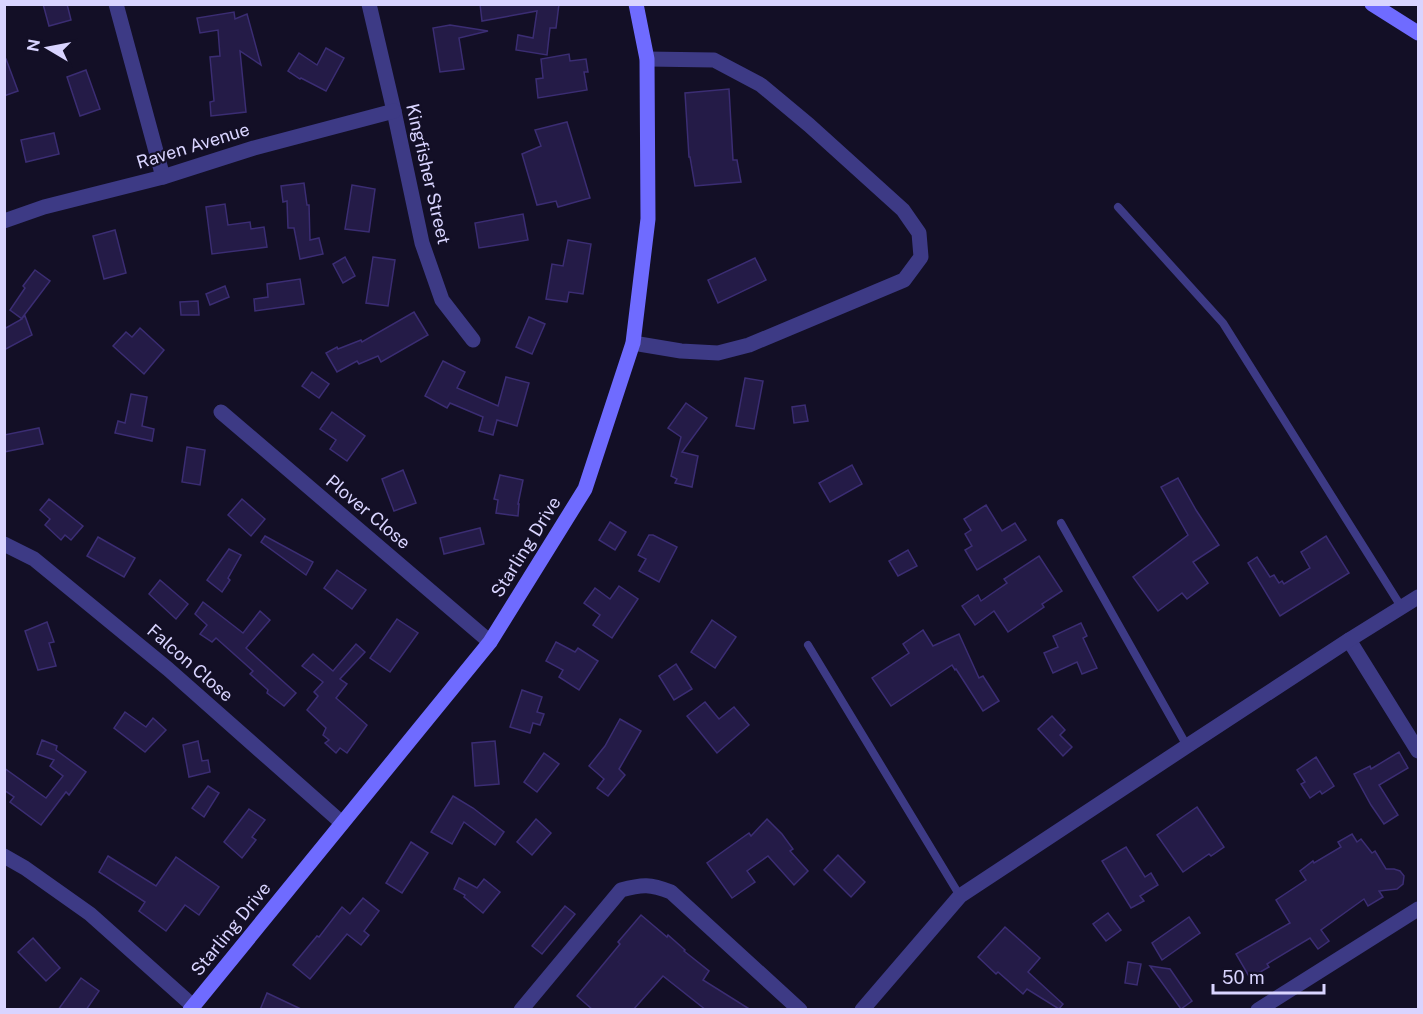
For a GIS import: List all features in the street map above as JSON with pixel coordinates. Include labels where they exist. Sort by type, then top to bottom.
[{"type":"street","points":[[116,4],[163,177]]},
{"type":"street","name":"Kingfisher Street","points":[[369,4],[422,243],[442,300],[473,340]]},
{"type":"street","name":"Starling Drive","points":[[192,1008],[490,642],[585,489],[633,343],[648,219],[647,59],[636,4]]},
{"type":"street","points":[[1372,4],[1419,33]]},
{"type":"street","points":[[633,343],[681,351],[718,353],[749,345],[904,280],[921,257],[919,233],[903,210],[761,85],[714,60],[647,59]]},
{"type":"street","name":"Raven Avenue","points":[[4,221],[44,207],[163,177],[254,148],[394,111]]},
{"type":"street","name":"Plover Close","points":[[221,412],[490,642]]},
{"type":"street","name":"Falcon Close","points":[[4,544],[34,559],[168,669],[342,824]]},
{"type":"street","points":[[862,1010],[960,896],[1349,640],[1419,597]]},
{"type":"street","points":[[1349,640],[1419,751]]},
{"type":"street","points":[[4,856],[90,914],[192,1008]]},
{"type":"street","points":[[520,1010],[621,890],[640,885],[654,886],[671,892],[800,1010]]},
{"type":"street","points":[[1258,1010],[1419,909]]},
{"type":"lane","points":[[1118,207],[1223,323],[1402,608]]},
{"type":"lane","points":[[1061,523],[1187,746]]},
{"type":"lane","points":[[808,645],[960,896]]},
{"type":"building","points":[[43,4],[67,4],[71,20],[49,26]]},
{"type":"building","points":[[480,4],[559,4],[556,28],[550,28],[547,55],[516,50],[518,35],[533,38],[537,11],[482,21]]},
{"type":"building","points":[[234,12],[235,19],[247,14],[261,65],[240,51],[246,112],[211,116],[210,102],[214,101],[210,57],[220,56],[218,30],[200,33],[197,18]]},
{"type":"building","points":[[450,25],[488,31],[459,38],[464,69],[440,72],[433,28]]},
{"type":"building","points":[[326,48],[344,58],[326,91],[288,71],[299,53],[317,65]]},
{"type":"building","points":[[569,54],[570,61],[586,59],[588,72],[584,72],[587,90],[538,98],[536,79],[543,78],[541,59]]},
{"type":"building","points":[[4,59],[6,59],[18,91],[4,96]]},
{"type":"building","points":[[86,70],[100,109],[80,116],[67,77]]},
{"type":"building","points":[[729,89],[733,160],[737,160],[741,182],[695,186],[689,157],[685,93]]},
{"type":"building","points":[[567,122],[590,198],[558,207],[556,201],[537,205],[522,154],[541,146],[535,130]]},
{"type":"building","points":[[54,133],[59,154],[26,162],[21,140]]},
{"type":"building","points":[[304,183],[307,205],[309,205],[310,240],[319,238],[323,254],[300,259],[294,228],[288,228],[287,201],[283,202],[281,186]]},
{"type":"building","points":[[352,185],[375,189],[369,232],[345,229]]},
{"type":"building","points":[[225,204],[228,225],[250,222],[251,229],[264,227],[267,247],[212,254],[206,207]]},
{"type":"building","points":[[523,214],[528,240],[479,248],[475,223]]},
{"type":"building","points":[[115,230],[126,273],[104,279],[93,236]]},
{"type":"building","points":[[568,240],[591,244],[583,294],[569,292],[567,302],[546,299],[552,264],[563,266]]},
{"type":"building","points":[[345,257],[355,276],[343,283],[333,264]]},
{"type":"building","points":[[373,257],[395,260],[388,306],[366,303]]},
{"type":"building","points":[[755,258],[766,280],[718,303],[708,280]]},
{"type":"building","points":[[35,270],[50,281],[22,318],[25,316],[32,335],[4,350],[4,329],[22,319],[10,310]]},
{"type":"building","points":[[300,279],[304,304],[255,311],[254,299],[268,297],[267,284]]},
{"type":"building","points":[[225,286],[229,297],[210,305],[206,294]]},
{"type":"building","points":[[198,301],[199,315],[181,315],[180,302]]},
{"type":"building","points":[[414,312],[428,335],[381,362],[378,356],[359,364],[357,361],[337,372],[326,353],[337,347],[338,349],[361,340],[362,342]]},
{"type":"building","points":[[529,317],[545,324],[532,354],[516,347]]},
{"type":"building","points":[[140,328],[164,350],[144,374],[113,346],[126,332],[132,337]]},
{"type":"building","points":[[443,361],[465,372],[457,388],[498,406],[506,377],[529,383],[517,426],[497,420],[493,435],[479,431],[483,417],[450,403],[447,408],[425,396]]},
{"type":"building","points":[[312,372],[329,384],[319,398],[302,386]]},
{"type":"building","points":[[745,378],[763,381],[754,429],[736,426]]},
{"type":"building","points":[[131,394],[147,397],[142,426],[154,429],[152,441],[115,433],[118,421],[125,423]]},
{"type":"building","points":[[686,403],[707,418],[682,452],[698,456],[692,487],[675,483],[677,479],[671,476],[681,437],[668,428]]},
{"type":"building","points":[[805,405],[808,421],[794,423],[792,407]]},
{"type":"building","points":[[332,412],[365,436],[347,461],[330,449],[336,440],[320,429]]},
{"type":"building","points":[[39,428],[43,444],[4,452],[4,435]]},
{"type":"building","points":[[187,447],[205,450],[200,485],[182,482]]},
{"type":"building","points":[[852,465],[862,484],[830,502],[819,483]]},
{"type":"building","points":[[403,470],[416,503],[394,511],[382,479]]},
{"type":"building","points":[[500,475],[523,480],[518,516],[496,513],[498,500],[494,499]]},
{"type":"building","points":[[1178,478],[1219,545],[1193,562],[1208,583],[1187,599],[1182,593],[1158,611],[1133,577],[1188,535],[1161,487]]},
{"type":"building","points":[[49,499],[83,526],[71,540],[65,535],[61,540],[45,525],[50,519],[40,510]]},
{"type":"building","points":[[242,499],[265,519],[251,536],[228,515]]},
{"type":"building","points":[[986,505],[1002,531],[1015,523],[1026,540],[977,570],[965,550],[972,546],[965,534],[971,530],[964,519]]},
{"type":"building","points":[[610,522],[626,532],[615,550],[599,540]]},
{"type":"building","points":[[480,528],[484,544],[444,554],[440,538]]},
{"type":"building","points":[[649,535],[677,547],[659,582],[639,571],[646,559],[638,555]]},
{"type":"building","points":[[265,536],[313,562],[306,575],[261,542]]},
{"type":"building","points":[[1326,536],[1349,573],[1280,616],[1248,563],[1257,557],[1270,577],[1274,575],[1279,583],[1282,581],[1284,584],[1310,568],[1301,552]]},
{"type":"building","points":[[98,537],[135,558],[124,577],[87,556]]},
{"type":"building","points":[[229,549],[241,555],[222,592],[207,580]]},
{"type":"building","points":[[908,550],[917,566],[898,576],[889,561]]},
{"type":"building","points":[[1039,556],[1062,591],[1042,604],[1044,607],[1008,632],[994,611],[975,625],[962,606],[978,595],[981,601],[1007,583],[1004,579]]},
{"type":"building","points":[[337,570],[366,590],[352,609],[324,588]]},
{"type":"building","points":[[160,580],[188,604],[176,619],[149,594]]},
{"type":"building","points":[[619,586],[638,599],[612,638],[593,625],[600,615],[584,603],[595,588],[610,599]]},
{"type":"building","points":[[203,602],[243,633],[260,611],[270,620],[246,648],[296,693],[284,706],[267,693],[268,690],[250,674],[253,671],[216,638],[212,642],[200,634],[207,625],[195,614]]},
{"type":"building","points":[[397,619],[418,633],[390,672],[370,658]]},
{"type":"building","points":[[712,620],[736,637],[715,668],[691,652]]},
{"type":"building","points":[[47,622],[54,642],[49,643],[56,666],[38,670],[25,631]]},
{"type":"building","points":[[1081,623],[1087,636],[1083,638],[1097,668],[1082,674],[1077,662],[1053,673],[1044,653],[1058,647],[1053,636]]},
{"type":"building","points":[[923,630],[933,646],[959,634],[979,678],[983,676],[999,701],[983,711],[952,665],[891,706],[872,678],[909,653],[903,644]]},
{"type":"building","points":[[556,642],[575,652],[578,648],[598,661],[579,690],[559,677],[563,670],[546,661]]},
{"type":"building","points":[[356,644],[365,652],[340,679],[347,684],[336,698],[367,725],[347,753],[340,748],[336,753],[325,743],[329,740],[323,735],[326,728],[307,710],[318,696],[314,692],[323,682],[302,666],[313,654],[333,671]]},
{"type":"building","points":[[676,664],[692,689],[674,700],[659,676]]},
{"type":"building","points":[[522,690],[542,697],[537,712],[544,714],[540,725],[533,723],[530,733],[510,727]]},
{"type":"building","points":[[705,702],[719,719],[734,707],[749,725],[717,753],[687,716]]},
{"type":"building","points":[[125,712],[146,727],[153,718],[166,730],[145,752],[114,728]]},
{"type":"building","points":[[1052,716],[1065,730],[1060,735],[1072,747],[1063,756],[1038,729]]},
{"type":"building","points":[[620,719],[641,731],[619,769],[625,775],[608,796],[597,788],[604,779],[589,766],[605,746]]},
{"type":"building","points":[[42,740],[57,746],[56,750],[86,772],[69,795],[66,792],[41,825],[10,802],[14,797],[4,790],[4,768],[46,798],[63,776],[50,766],[54,760],[37,754]]},
{"type":"building","points":[[198,741],[202,761],[208,760],[210,772],[189,777],[183,745]]},
{"type":"building","points":[[495,741],[499,784],[475,786],[472,743]]},
{"type":"building","points":[[1399,752],[1408,768],[1379,785],[1398,815],[1384,824],[1354,774],[1370,766],[1371,769]]},
{"type":"building","points":[[544,753],[559,764],[537,792],[524,782]]},
{"type":"building","points":[[1316,757],[1334,786],[1310,798],[1301,784],[1305,782],[1297,770]]},
{"type":"building","points":[[208,786],[219,793],[204,817],[192,808]]},
{"type":"building","points":[[453,796],[504,832],[495,845],[464,822],[452,844],[431,832]]},
{"type":"building","points":[[1197,807],[1224,847],[1211,856],[1209,854],[1183,872],[1157,835]]},
{"type":"building","points":[[249,809],[265,820],[252,837],[256,840],[242,858],[224,842]]},
{"type":"building","points":[[536,819],[551,833],[532,855],[517,842]]},
{"type":"building","points":[[767,819],[782,834],[793,849],[790,851],[808,871],[794,885],[768,856],[747,871],[755,882],[732,898],[707,863],[749,833],[751,836]]},
{"type":"building","points":[[1352,834],[1357,842],[1361,839],[1372,853],[1375,851],[1386,869],[1400,871],[1404,876],[1403,884],[1397,889],[1379,891],[1383,897],[1368,906],[1364,899],[1321,930],[1329,941],[1318,949],[1310,938],[1267,964],[1269,967],[1250,978],[1236,954],[1290,923],[1276,900],[1306,880],[1300,871],[1313,861],[1314,863],[1341,847],[1338,842]]},
{"type":"building","points":[[411,842],[428,853],[402,893],[386,883]]},
{"type":"building","points":[[1126,847],[1145,877],[1151,873],[1158,885],[1140,896],[1144,901],[1131,908],[1102,861]]},
{"type":"building","points":[[838,855],[865,882],[851,897],[824,870]]},
{"type":"building","points":[[108,856],[156,886],[176,857],[219,887],[199,915],[185,905],[166,931],[139,911],[145,902],[99,872]]},
{"type":"building","points":[[459,878],[477,888],[484,879],[500,892],[483,913],[464,897],[465,895],[454,889]]},
{"type":"building","points":[[363,898],[379,911],[364,931],[369,935],[361,945],[347,934],[310,979],[293,965],[342,907],[350,914]]},
{"type":"building","points":[[565,906],[575,914],[542,954],[532,946]]},
{"type":"building","points":[[1108,913],[1121,930],[1106,941],[1093,924]]},
{"type":"building","points":[[641,915],[709,971],[703,980],[751,1010],[706,1010],[663,976],[633,1010],[593,1010],[577,996]]},
{"type":"building","points":[[1189,917],[1200,933],[1162,960],[1152,943]]},
{"type":"building","points":[[1005,927],[1040,958],[1028,972],[1063,1004],[1059,1009],[1027,989],[1023,994],[978,957]]},
{"type":"building","points":[[33,938],[60,968],[46,981],[18,952]]},
{"type":"building","points":[[1128,962],[1141,964],[1137,985],[1125,983]]},
{"type":"building","points":[[1150,966],[1170,969],[1192,1001],[1181,1009]]},
{"type":"building","points":[[81,978],[99,991],[86,1010],[58,1010]]},
{"type":"building","points":[[267,993],[303,1010],[260,1010]]}]
